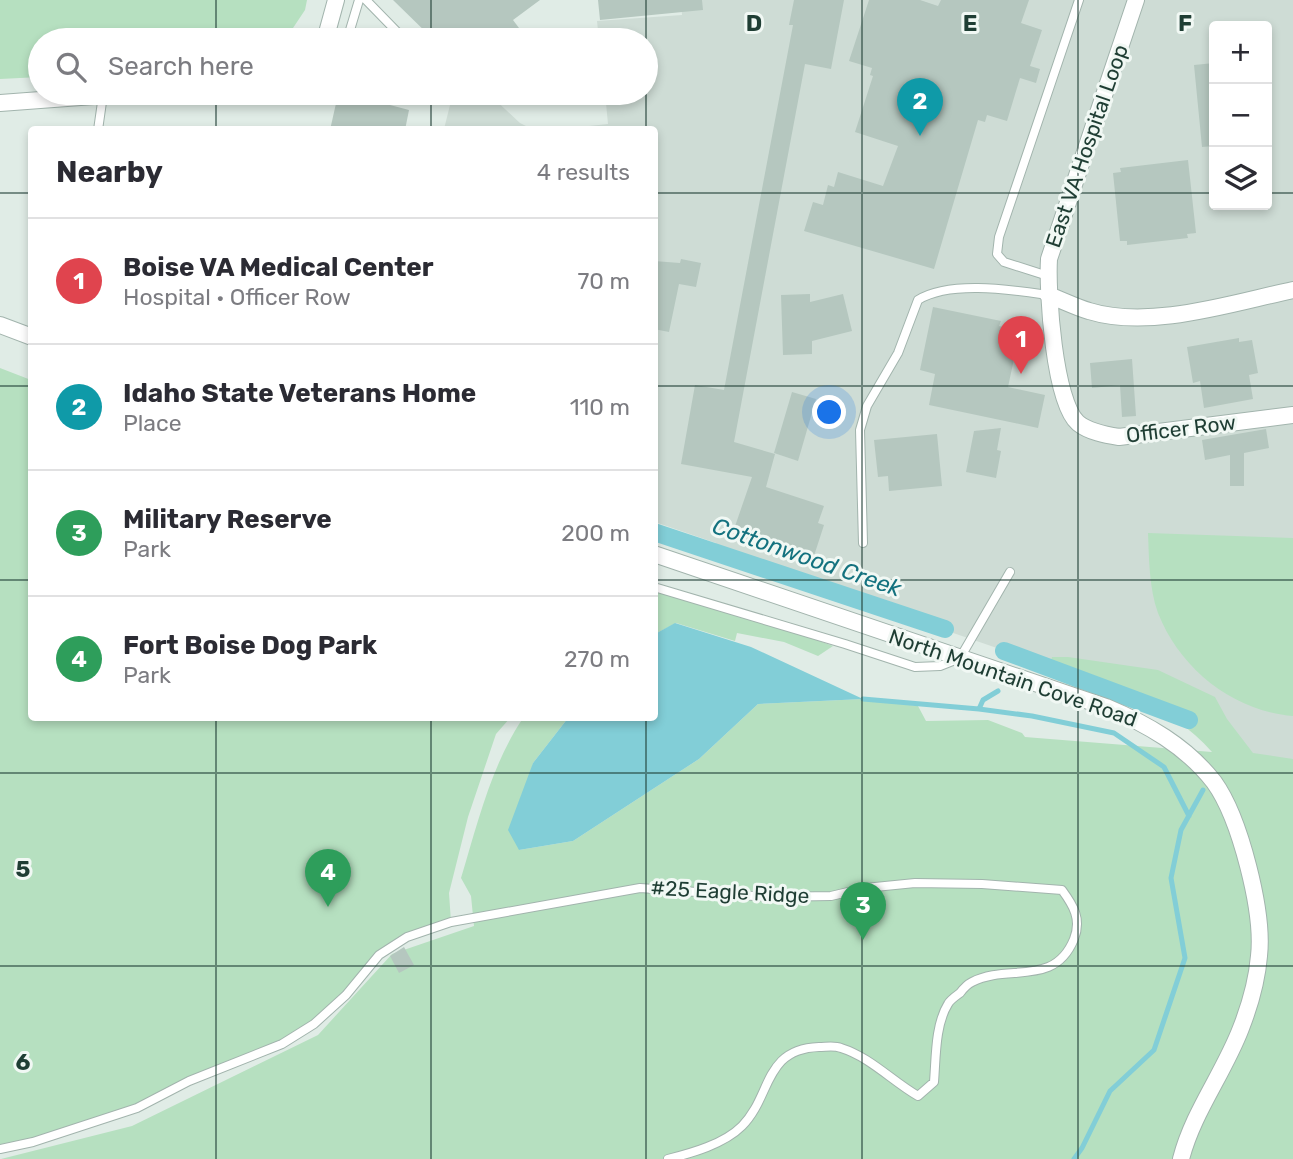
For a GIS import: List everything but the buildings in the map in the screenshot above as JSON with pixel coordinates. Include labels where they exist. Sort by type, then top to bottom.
[{"type":"street","points":[[328,28],[336,0]]},
{"type":"street","name":"East VA Hospital Loop","points":[[1048,295],[1049,259],[1136,0]]},
{"type":"street","points":[[0,103],[28,101]]},
{"type":"street","points":[[1048,295],[1090,312],[1133,318],[1183,313],[1293,290]]},
{"type":"street","name":"Officer Row","points":[[1048,295],[1055,351],[1067,405],[1078,423],[1096,432],[1119,437],[1293,415]]},
{"type":"street","points":[[0,326],[28,336]]},
{"type":"street","name":"North Mountain Cove Road","points":[[658,555],[1106,706],[1146,725],[1176,746],[1214,783],[1229,810],[1242,848],[1255,903],[1259,955],[1253,990],[1241,1030],[1187,1138],[1181,1159]]},
{"type":"lane","points":[[351,28],[359,0]]},
{"type":"lane","points":[[366,0],[393,28]]},
{"type":"lane","points":[[1048,276],[1004,262],[997,254],[999,237],[1079,0]]},
{"type":"lane","points":[[99,126],[102,105]]},
{"type":"lane","points":[[863,543],[860,430],[867,406],[898,353],[918,300],[940,290],[967,289],[1048,295]]},
{"type":"lane","points":[[658,588],[845,643],[915,667],[940,666],[960,659],[1010,572]]},
{"type":"lane","name":"#25 Eagle Ridge","points":[[0,1149],[33,1142],[127,1112],[189,1081],[282,1044],[314,1024],[346,995],[379,955],[407,937],[451,922],[640,888],[769,897],[831,896],[865,888],[915,883],[982,884],[1062,890],[1075,909],[1078,929],[1070,949],[1052,966],[1030,972],[1001,974],[972,982],[948,1003],[936,1038],[934,1082],[918,1096],[897,1084],[868,1061],[838,1046],[803,1048],[775,1065],[764,1090],[741,1126],[719,1141],[668,1159]]},
{"type":"shaded area","points":[[681,0],[1293,0],[1293,762],[1237,755],[1194,716],[715,551],[716,543],[658,523],[658,126],[589,126],[608,124],[606,105],[658,105],[658,28],[598,28],[597,21],[682,15]]},
{"type":"shaded area","points":[[450,105],[501,105],[526,126],[445,126]]},
{"type":"green space","points":[[0,0],[307,0],[305,10],[293,28],[28,28],[28,78],[0,79]]},
{"type":"green space","points":[[0,368],[28,379],[28,721],[507,721],[496,734],[468,817],[449,893],[451,922],[407,937],[379,955],[346,995],[282,1045],[189,1081],[137,1108],[0,1149]]},
{"type":"green space","points":[[1148,533],[1293,538],[1293,716],[1250,706],[1230,696],[1211,684],[1180,652],[1155,603]]},
{"type":"green space","points":[[658,593],[741,612],[833,646],[818,656],[784,642],[737,633],[735,641],[676,623],[658,632]]},
{"type":"green space","points":[[1052,657],[1068,657],[1158,670],[1215,697],[1227,719],[1253,753],[1293,759],[1293,1159],[1,1159],[132,1126],[318,1035],[392,954],[474,926],[471,896],[461,878],[494,775],[521,721],[566,721],[533,763],[519,850],[573,841],[699,759],[758,704],[863,699],[918,706],[926,721],[988,720],[1022,733],[1025,737],[1212,752],[1195,735],[1157,709],[1115,690],[1049,667]]},
{"type":"water","points":[[675,623],[751,647],[863,699],[758,704],[699,759],[573,841],[519,850],[508,830],[533,763],[566,721],[658,721],[658,632]]},
{"type":"waterway","name":"Cottonwood Creek","points":[[658,533],[945,629]]},
{"type":"waterway","name":"Cottonwood Creek","points":[[1004,651],[1189,720]]},
{"type":"waterway","points":[[863,699],[979,709],[983,700],[998,691]]},
{"type":"waterway","points":[[979,709],[1032,716],[1114,733],[1164,767],[1189,816]]},
{"type":"waterway","name":"Cottonwood Creek","points":[[1074,1159],[1110,1091],[1154,1050],[1185,958],[1171,878],[1181,830],[1203,790]]},
{"type":"place","name":"Idaho State Veterans Home","points":[[920,136]]},
{"type":"place","name":"Boise VA Medical Center","points":[[1021,374]]},
{"type":"place","name":"Fort Boise Dog Park","points":[[328,907]]},
{"type":"place","name":"Military Reserve","points":[[863,940]]}]
